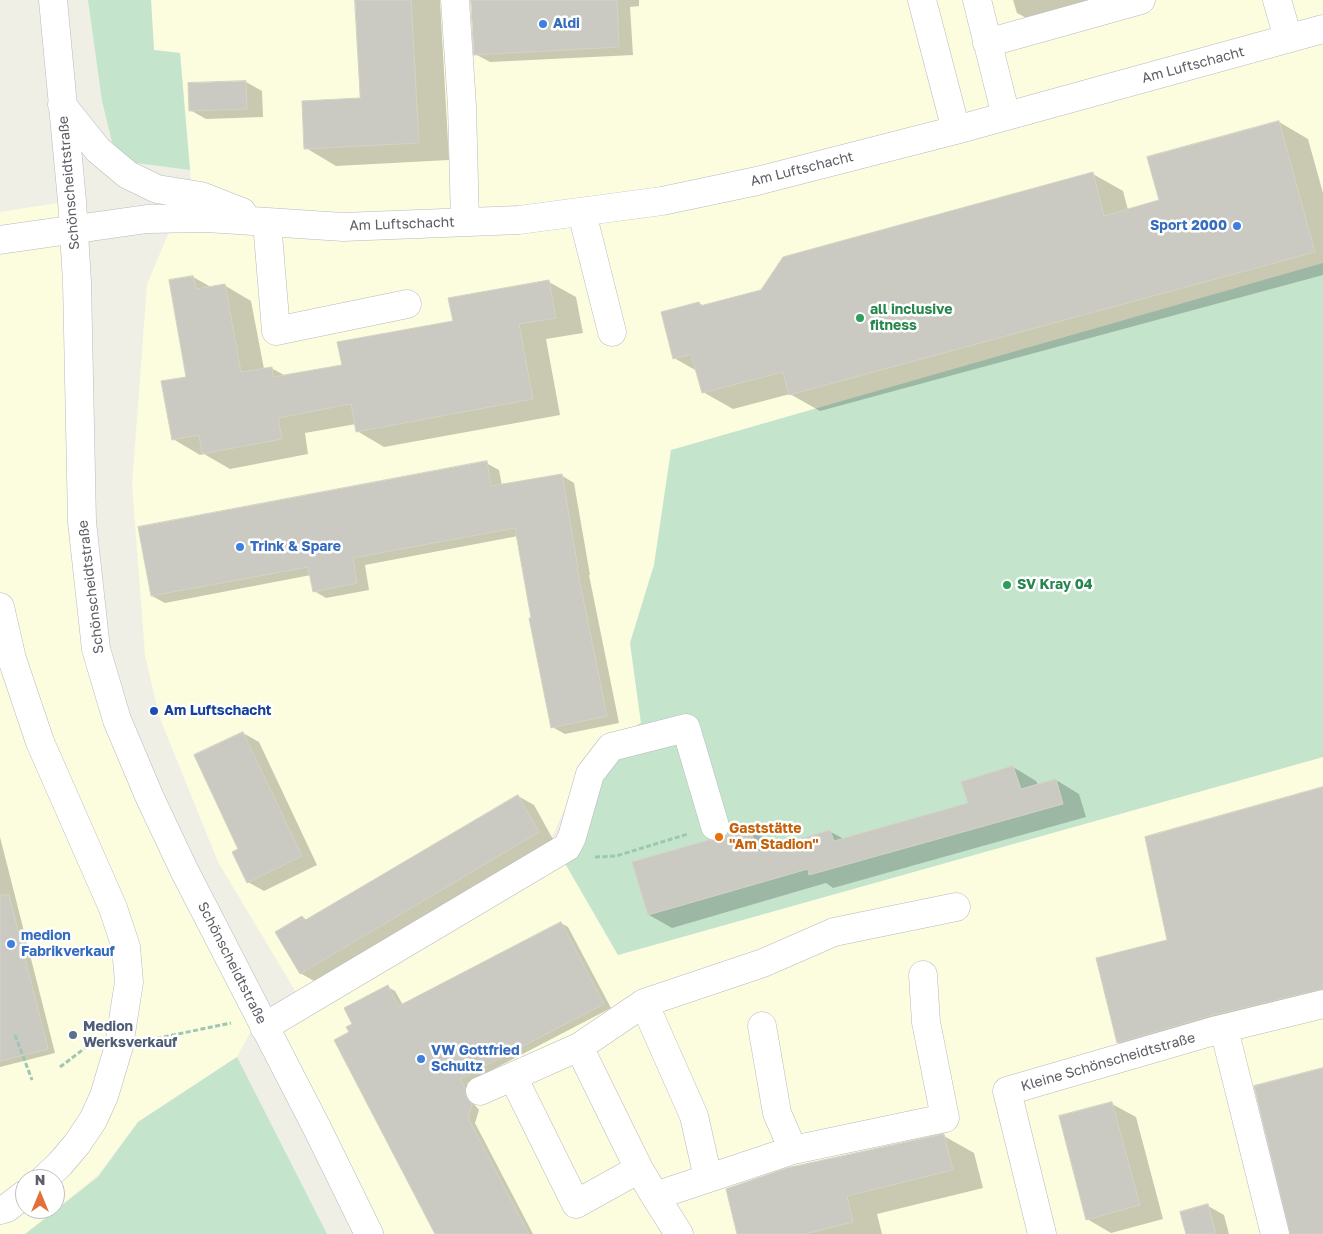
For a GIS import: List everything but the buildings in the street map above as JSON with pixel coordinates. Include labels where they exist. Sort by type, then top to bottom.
[{"type":"street","name":"Schönscheidtstraße","points":[[53,0],[77,282],[82,522],[96,649],[117,720],[150,798],[369,1234]]},
{"type":"street","points":[[455,0],[462,106],[465,222]]},
{"type":"street","points":[[922,0],[956,130]]},
{"type":"street","points":[[977,0],[1006,116]]},
{"type":"street","points":[[987,43],[1141,0]]},
{"type":"street","points":[[1277,0],[1288,38]]},
{"type":"street","name":"Am Luftschacht","points":[[0,240],[147,219],[207,218],[343,227],[519,220],[662,202],[748,183],[956,130],[1323,29]]},
{"type":"street","name":"Am Luftschacht","points":[[62,105],[98,150],[128,175],[157,189],[200,196],[267,222]]},
{"type":"street","points":[[582,213],[612,332]]},
{"type":"street","points":[[267,222],[276,331],[407,304]]},
{"type":"street","points":[[0,607],[12,659],[40,742],[114,908],[126,947],[129,982],[119,1046],[104,1096],[93,1120],[77,1144],[55,1169]]},
{"type":"street","points":[[262,1022],[567,847],[572,837],[590,774],[611,747],[686,728],[715,826]]},
{"type":"street","points":[[480,1091],[579,1047],[644,1003],[763,963],[834,932],[956,907]]},
{"type":"street","points":[[655,1196],[793,1150],[945,1118],[926,1022],[923,975]]},
{"type":"street","points":[[644,1003],[694,1116],[708,1178]]},
{"type":"street","name":"Kleine Schönscheidtstraße","points":[[1042,1234],[1007,1091],[1224,1028],[1323,1004]]},
{"type":"street","points":[[762,1026],[776,1113],[793,1150]]},
{"type":"street","points":[[1224,1028],[1275,1234]]},
{"type":"street","points":[[579,1047],[639,1169],[680,1234]]},
{"type":"street","points":[[513,1076],[576,1204],[639,1169]]},
{"type":"street","points":[[0,1210],[7,1208],[15,1202]]},
{"type":"path","points":[[588,857],[616,856],[715,826]]},
{"type":"path","points":[[119,1046],[262,1022]]},
{"type":"path","points":[[15,1035],[32,1080]]},
{"type":"shaded area","points":[[88,0],[151,0],[154,50],[180,53],[190,170],[136,163],[122,154],[112,142],[102,101]]},
{"type":"shaded area","points":[[151,0],[1323,0],[1323,263],[672,450],[654,565],[630,643],[641,723],[591,750],[549,844],[300,999],[218,862],[159,716],[145,655],[132,485],[147,284],[191,180],[180,53],[154,50]]},
{"type":"shaded area","points":[[70,201],[90,651],[257,1020],[237,1057],[138,1122],[98,1175],[65,1202],[65,1169],[15,1169],[15,1219],[44,1219],[26,1234],[0,1234],[0,212]]},
{"type":"shaded area","points":[[1323,263],[1323,757],[618,955],[559,853],[591,750],[641,723],[630,643],[654,565],[671,450]]},
{"type":"shaded area","points":[[1323,757],[1323,1234],[385,1234],[277,1026],[559,853],[618,955]]},
{"type":"shaded area","points":[[237,1057],[327,1234],[25,1234],[44,1219],[65,1219],[65,1203],[98,1177],[138,1122]]},
{"type":"place","name":"Aldi","points":[[543,24]]},
{"type":"place","name":"Sport 2000","points":[[1237,226]]},
{"type":"place","name":"all inclusive fitness","points":[[860,318]]},
{"type":"place","name":"Trink & Spare","points":[[240,547]]},
{"type":"place","name":"SV Kray 04","points":[[1007,585]]},
{"type":"place","name":"Am Luftschacht","points":[[154,711]]},
{"type":"place","name":"Gaststätte \"Am Stadion\"","points":[[719,837]]},
{"type":"place","name":"medion Fabrikverkauf","points":[[11,944]]},
{"type":"place","name":"Medion Werksverkauf","points":[[73,1035]]},
{"type":"place","name":"VW Gottfried Schultz","points":[[421,1059]]}]
